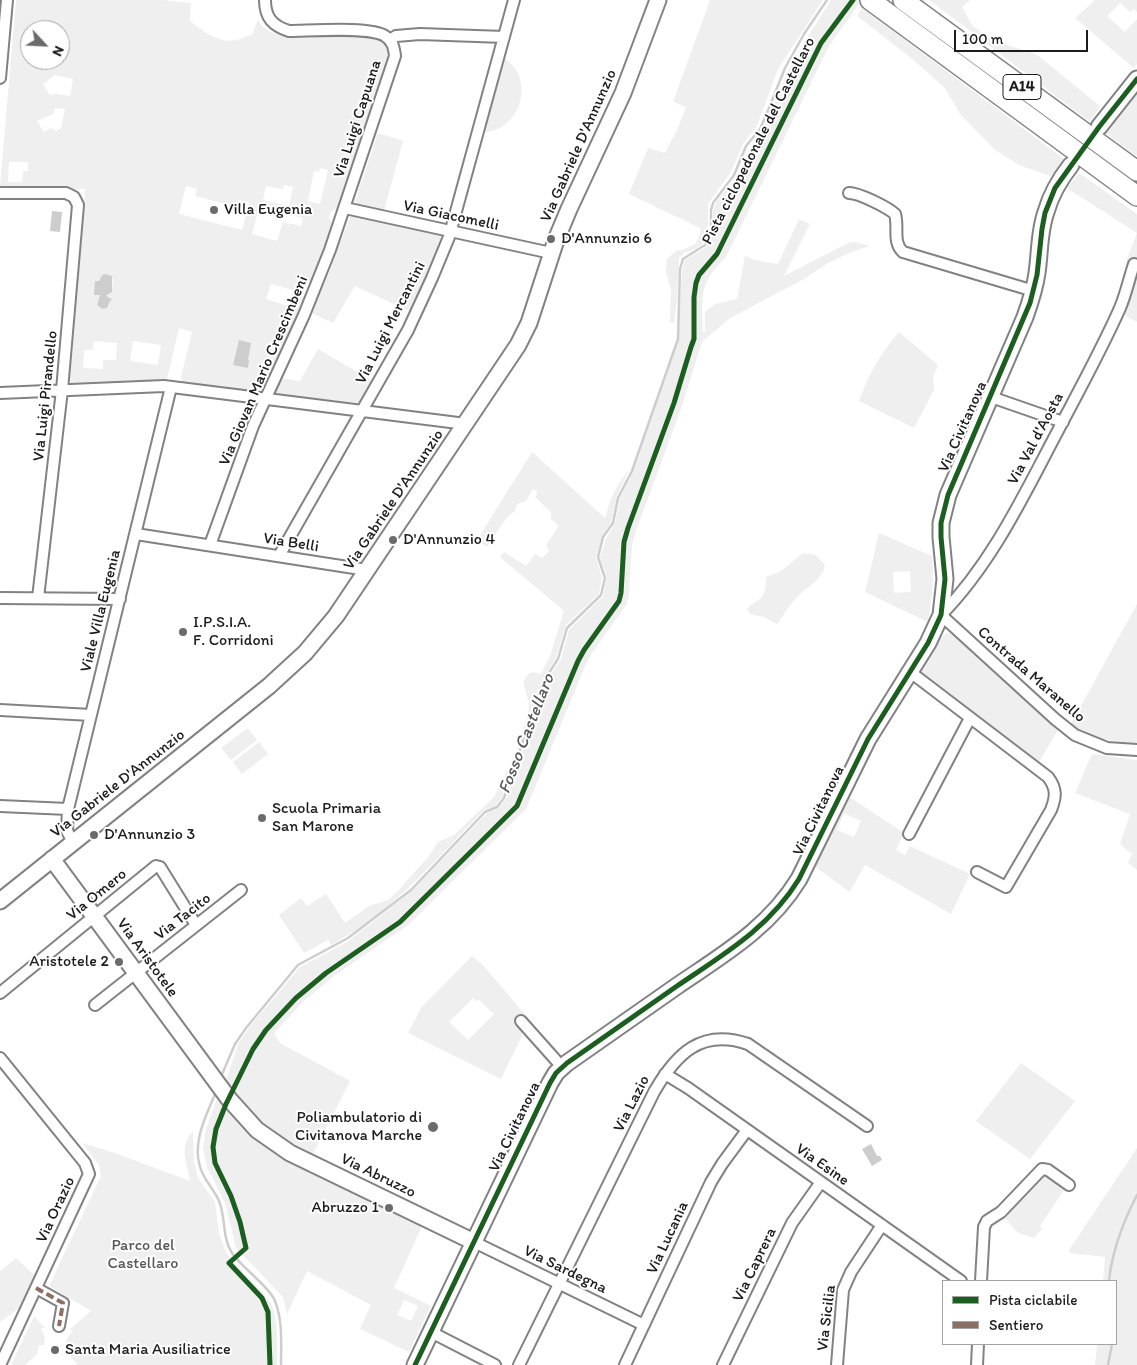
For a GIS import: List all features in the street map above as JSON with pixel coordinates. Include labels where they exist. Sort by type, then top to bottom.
[{"type":"highway","name":"A14","points":[[870,0],[1137,196]]},
{"type":"highway","name":"A14","points":[[903,0],[1137,172]]},
{"type":"street","points":[[0,78],[7,0]]},
{"type":"street","name":"Via Luigi Capuana","points":[[265,0],[268,18],[281,28],[289,31],[372,31],[382,34],[390,40],[394,50],[393,64],[345,208]]},
{"type":"street","name":"Via Luigi Mercantini","points":[[279,556],[418,311],[445,248],[514,0]]},
{"type":"street","name":"Via Gabriele D'Annunzio","points":[[0,901],[256,696],[294,664],[326,630],[521,340],[529,323],[551,253],[633,69],[658,0]]},
{"type":"street","name":"Via Luigi Capuana","points":[[390,40],[396,36],[420,34],[504,37]]},
{"type":"street","points":[[1099,127],[1137,79]]},
{"type":"street","name":"Via Civitanova","points":[[415,1365],[550,1083],[562,1066],[732,948],[775,912],[800,879],[868,739],[928,643],[941,615],[944,602],[945,579],[940,537],[943,509],[1025,318],[1034,291],[1045,214],[1055,188],[1071,164]]},
{"type":"street","name":"Via Luigi Pirandello","points":[[0,193],[66,193],[74,197],[78,205],[62,390],[38,598]]},
{"type":"street","points":[[849,193],[862,196],[895,214],[896,242],[903,252],[1034,291]]},
{"type":"street","name":"Via Giacomelli","points":[[345,208],[551,253]]},
{"type":"street","name":"Via Giovan Mario Crescimbeni","points":[[210,545],[253,426],[314,292],[345,208]]},
{"type":"street","name":"Via Val d'Aosta","points":[[941,615],[951,605],[991,551],[1011,519],[1063,422],[1121,306],[1134,264]]},
{"type":"street","points":[[0,393],[171,387],[466,424]]},
{"type":"street","name":"Viale Villa Eugenia","points":[[73,842],[67,832],[68,809],[171,387]]},
{"type":"street","points":[[990,397],[1063,422]]},
{"type":"street","name":"Via Belli","points":[[136,534],[367,570]]},
{"type":"street","points":[[0,598],[120,599]]},
{"type":"street","name":"Contrada Maranello","points":[[941,615],[1075,735],[1107,748],[1137,750]]},
{"type":"street","points":[[909,671],[1048,777],[1054,786],[1056,797],[1051,810],[1006,887],[977,872]]},
{"type":"street","points":[[0,710],[91,715]]},
{"type":"street","points":[[908,834],[970,718]]},
{"type":"street","points":[[0,806],[68,809]]},
{"type":"street","name":"Via Aristotele","points":[[52,858],[227,1096]]},
{"type":"street","name":"Via Omero","points":[[0,992],[157,866],[160,867],[196,925]]},
{"type":"street","name":"Via Tacito","points":[[96,1005],[241,890]]},
{"type":"street","points":[[521,1021],[562,1066]]},
{"type":"street","name":"Via Lazio","points":[[519,1365],[650,1099],[665,1074],[681,1055],[702,1041],[717,1038],[737,1040],[757,1049],[867,1126]]},
{"type":"street","name":"Via Orazio","points":[[0,1058],[85,1163],[89,1174],[0,1365]]},
{"type":"street","name":"Via Esine","points":[[665,1074],[688,1088],[960,1280]]},
{"type":"street","name":"Via Abruzzo","points":[[227,1096],[257,1130],[290,1153],[474,1242]]},
{"type":"street","name":"Via Lucania","points":[[625,1365],[711,1182],[747,1130]]},
{"type":"street","points":[[981,1280],[984,1227],[987,1221],[1001,1212],[1042,1169],[1048,1170],[1069,1185]]},
{"type":"street","name":"Via Caprera","points":[[724,1365],[792,1223],[821,1182]]},
{"type":"street","name":"Via Sicilia","points":[[837,1365],[843,1290],[850,1272],[882,1225]]},
{"type":"street","name":"Via Sardegna","points":[[474,1242],[644,1325]]},
{"type":"street","points":[[36,1288],[62,1303],[59,1326]]},
{"type":"street","points":[[431,1332],[495,1365]]},
{"type":"street","points":[[977,1365],[978,1345]]},
{"type":"green space","points":[[16,0],[162,0],[191,3],[190,21],[206,32],[224,40],[237,40],[252,35],[258,19],[261,25],[270,32],[316,36],[367,34],[380,38],[387,46],[387,58],[337,208],[331,212],[329,217],[332,223],[312,281],[306,282],[301,292],[305,299],[265,386],[261,390],[182,382],[181,377],[192,332],[179,328],[167,379],[69,383],[85,189],[0,187]],"holes":[[[55,75],[73,79],[70,96],[50,95],[43,84]],[[55,108],[65,109],[61,128],[56,131],[51,128],[44,132],[37,121],[53,114]],[[9,162],[28,162],[28,171],[23,171],[22,182],[8,182]],[[320,168],[328,170],[320,204],[308,201],[314,171],[319,172]],[[284,185],[293,187],[289,206],[263,200],[266,186],[283,189]],[[186,186],[197,189],[195,196],[237,207],[239,200],[249,202],[242,230],[179,214]],[[259,207],[303,218],[301,226],[283,222],[277,241],[252,234]],[[105,274],[113,279],[112,292],[106,297],[110,297],[109,303],[99,308],[99,281],[102,275]],[[271,284],[293,290],[288,306],[266,299]],[[94,341],[117,343],[116,360],[103,360],[103,369],[83,368],[84,350],[93,350]],[[133,341],[161,345],[158,365],[130,361]]]},
{"type":"green space","points":[[710,0],[823,0],[778,69],[757,126],[743,144],[731,172],[708,204],[708,224],[705,239],[701,245],[684,253],[679,258],[674,323],[670,322],[671,290],[666,272],[667,259],[676,251],[695,244],[700,234],[700,228],[629,194],[648,148],[665,153],[678,128],[686,107],[673,102]]},
{"type":"green space","points":[[831,0],[862,0],[829,46],[726,257],[710,275],[706,283],[702,299],[703,332],[705,332],[705,312],[715,304],[737,299],[745,256],[754,260],[778,264],[799,219],[810,224],[784,276],[848,243],[855,242],[870,246],[851,252],[828,263],[804,279],[730,318],[702,342],[682,406],[636,531],[632,545],[627,604],[586,664],[526,809],[408,925],[334,976],[304,1001],[274,1033],[280,1043],[350,1081],[313,1154],[298,1146],[296,1149],[274,1137],[231,1093],[233,1089],[226,1081],[238,1044],[251,1025],[300,967],[347,942],[412,891],[486,814],[497,809],[507,798],[545,683],[561,659],[569,630],[603,596],[607,577],[600,557],[606,539],[615,523],[620,498],[634,470],[678,342],[682,272],[685,260],[705,248],[709,242],[713,232],[713,212],[716,202],[736,178],[751,146],[764,127],[793,60]]},
{"type":"green space","points":[[868,0],[926,0],[900,36],[1065,160],[1053,177],[1019,165],[995,150],[960,114],[945,88],[910,57],[857,16]]},
{"type":"green space","points":[[929,0],[970,0],[962,7],[972,25],[991,40],[1036,54],[1100,106],[1090,122]]},
{"type":"green space","points":[[1095,0],[1137,0],[1137,12],[1134,9],[1130,12],[1120,3],[1107,16],[1125,32],[1137,19],[1137,64],[1134,68],[1075,18]]},
{"type":"green space","points":[[504,58],[514,67],[520,78],[522,91],[520,103],[515,114],[507,123],[496,130],[483,132]]},
{"type":"green space","points":[[1137,92],[1137,156],[1105,133]]},
{"type":"green space","points":[[378,133],[403,141],[384,211],[357,205],[355,202]]},
{"type":"green space","points":[[1079,173],[1137,214],[1137,233],[1067,188]]},
{"type":"green space","points":[[351,214],[444,236],[411,312],[355,286],[333,323],[311,313],[330,271]]},
{"type":"green space","points":[[1137,233],[1137,266],[1126,261]]},
{"type":"green space","points":[[1137,273],[1137,322],[1124,315]]},
{"type":"green space","points":[[899,332],[938,365],[933,377],[934,390],[914,428],[859,401],[876,365],[886,348]]},
{"type":"green space","points":[[318,349],[373,381],[359,403],[286,396],[275,393],[281,378],[300,381]]},
{"type":"green space","points":[[532,452],[605,518],[614,492],[629,470],[617,496],[611,523],[602,536],[596,557],[602,578],[599,594],[566,625],[556,658],[542,680],[520,750],[502,797],[495,806],[484,810],[431,866],[374,917],[331,945],[328,940],[304,953],[279,915],[301,898],[307,906],[326,894],[345,923],[369,906],[388,900],[429,856],[438,842],[454,835],[490,801],[495,795],[517,750],[528,715],[529,703],[523,682],[528,674],[533,672],[541,674],[550,656],[564,611],[500,557],[504,552],[526,566],[535,554],[542,558],[549,551],[546,545],[559,526],[551,519],[551,512],[536,498],[537,491],[533,489],[526,501],[517,504],[515,511],[507,517],[487,547],[477,540]]},
{"type":"green space","points":[[879,533],[932,556],[933,573],[928,622],[865,592]],"holes":[[[910,571],[911,592],[894,593],[893,572]]]},
{"type":"green space","points":[[803,553],[816,555],[825,565],[821,575],[796,598],[777,624],[763,617],[750,614],[747,609],[763,596],[766,577],[781,571]]},
{"type":"green space","points":[[1137,604],[1137,744],[1102,738],[1086,733],[1071,724]]},
{"type":"green space","points":[[948,633],[956,636],[1058,730],[1038,764],[923,677],[919,670],[927,654],[942,636]]},
{"type":"green space","points":[[248,728],[257,740],[231,760],[221,748]]},
{"type":"green space","points":[[259,742],[268,754],[242,774],[233,762]]},
{"type":"green space","points":[[1092,754],[1137,760],[1137,870],[1128,863],[1132,854],[1120,844],[1130,814],[1075,793]]},
{"type":"green space","points":[[848,796],[904,833],[896,850],[905,855],[910,846],[970,874],[951,914],[865,865],[850,892],[814,866]],"holes":[[[844,813],[861,821],[854,837],[837,830]]]},
{"type":"green space","points":[[472,956],[483,965],[526,1016],[517,1025],[523,1034],[501,1079],[408,1033],[421,1008]],"holes":[[[473,998],[476,1001],[479,1000],[494,1014],[468,1040],[449,1022]]]},
{"type":"green space","points":[[1021,1063],[1075,1101],[1030,1159],[976,1121]]},
{"type":"green space","points":[[218,1096],[234,1113],[423,1224],[394,1288],[431,1306],[409,1352],[360,1329],[371,1305],[307,1271],[287,1314],[283,1297],[236,1248],[225,1203],[207,1167],[203,1149],[206,1129]],"holes":[[[404,1300],[418,1306],[411,1321],[397,1315]]]},
{"type":"green space","name":"Parco del Castellaro","points":[[193,1131],[194,1161],[198,1178],[215,1202],[219,1233],[226,1253],[271,1303],[274,1310],[277,1365],[75,1365],[77,1363],[71,1358],[72,1346],[66,1345],[67,1339],[73,1330],[69,1330],[91,1311],[49,1286],[101,1176],[99,1165],[82,1143],[115,1153],[190,1181],[185,1149],[188,1137]]},
{"type":"green space","points":[[1137,1148],[1137,1365],[1095,1365],[1097,1345],[1117,1345],[1117,1280],[1103,1280],[1105,1257],[1070,1253],[1069,1250]]},
{"type":"green space","points":[[1045,1176],[1064,1190],[1040,1226],[1042,1229],[1034,1238],[1018,1233],[1005,1218]]},
{"type":"green space","points":[[16,1258],[35,1276],[22,1306],[0,1322],[0,1271]]},
{"type":"green space","points":[[34,1316],[45,1328],[41,1328],[45,1338],[44,1345],[39,1345],[37,1354],[25,1365],[11,1365]]},
{"type":"shaded area","points":[[52,211],[62,212],[60,232],[50,231]]},
{"type":"shaded area","points":[[102,275],[112,276],[112,292],[106,296],[112,299],[107,308],[102,309],[97,305],[100,295],[94,295],[95,281],[99,281]]},
{"type":"shaded area","points":[[239,340],[251,343],[248,368],[233,365]]},
{"type":"shaded area","points":[[871,1144],[877,1156],[880,1156],[882,1160],[872,1166],[862,1149]]},
{"type":"waterway","name":"Fosso Castellaro","points":[[220,1079],[235,1044],[298,965],[348,938],[411,890],[485,812],[497,807],[504,798],[543,682],[558,659],[567,628],[601,595],[605,578],[598,557],[603,537],[613,523],[618,498],[632,471],[678,339],[680,269],[683,259],[705,245],[711,234],[711,210],[713,203],[734,175],[746,146],[760,129],[785,68],[804,34],[827,0]]},
{"type":"waterway","name":"Fosso Castellaro","points":[[216,1092],[201,1131],[198,1151],[199,1162],[204,1176],[219,1201],[223,1214],[225,1234],[232,1253],[272,1295],[275,1301],[280,1325],[281,1365]]},
{"type":"waterway","points":[[1109,1280],[1119,1237],[1137,1195]]},
{"type":"waterway","points":[[1108,1365],[1112,1345]]},
{"type":"marked path","points":[[36,1288],[63,1303],[59,1326]]},
{"type":"cycle path","name":"Pista ciclopedonale del Castellaro","points":[[270,1365],[268,1312],[262,1298],[229,1263],[246,1248],[231,1196],[215,1163],[213,1147],[216,1129],[226,1104],[253,1049],[266,1030],[296,998],[326,973],[400,922],[517,806],[578,661],[619,601],[624,542],[628,528],[674,403],[694,339],[694,297],[699,275],[717,254],[821,43],[853,0]]},
{"type":"cycle path","points":[[415,1365],[556,1073],[567,1063],[744,939],[774,912],[799,879],[868,739],[928,643],[941,615],[945,579],[941,523],[948,495],[1030,303],[1037,275],[1045,213],[1055,188],[1099,127],[1137,79]]},
{"type":"place","name":"Villa Eugenia","points":[[214,210]]},
{"type":"place","name":"D'Annunzio 6","points":[[551,239]]},
{"type":"place","name":"D'Annunzio 4","points":[[393,540]]},
{"type":"place","name":"I.P.S.I.A. F. Corridoni","points":[[183,632]]},
{"type":"place","name":"Scuola Primaria San Marone","points":[[262,818]]},
{"type":"place","name":"D'Annunzio 3","points":[[94,835]]},
{"type":"place","name":"Aristotele 2","points":[[119,962]]},
{"type":"place","name":"Poliambulatorio di Civitanova Marche","points":[[433,1127]]},
{"type":"place","name":"Abruzzo 1","points":[[389,1208]]},
{"type":"place","name":"Santa Maria Ausiliatrice","points":[[55,1350]]}]
